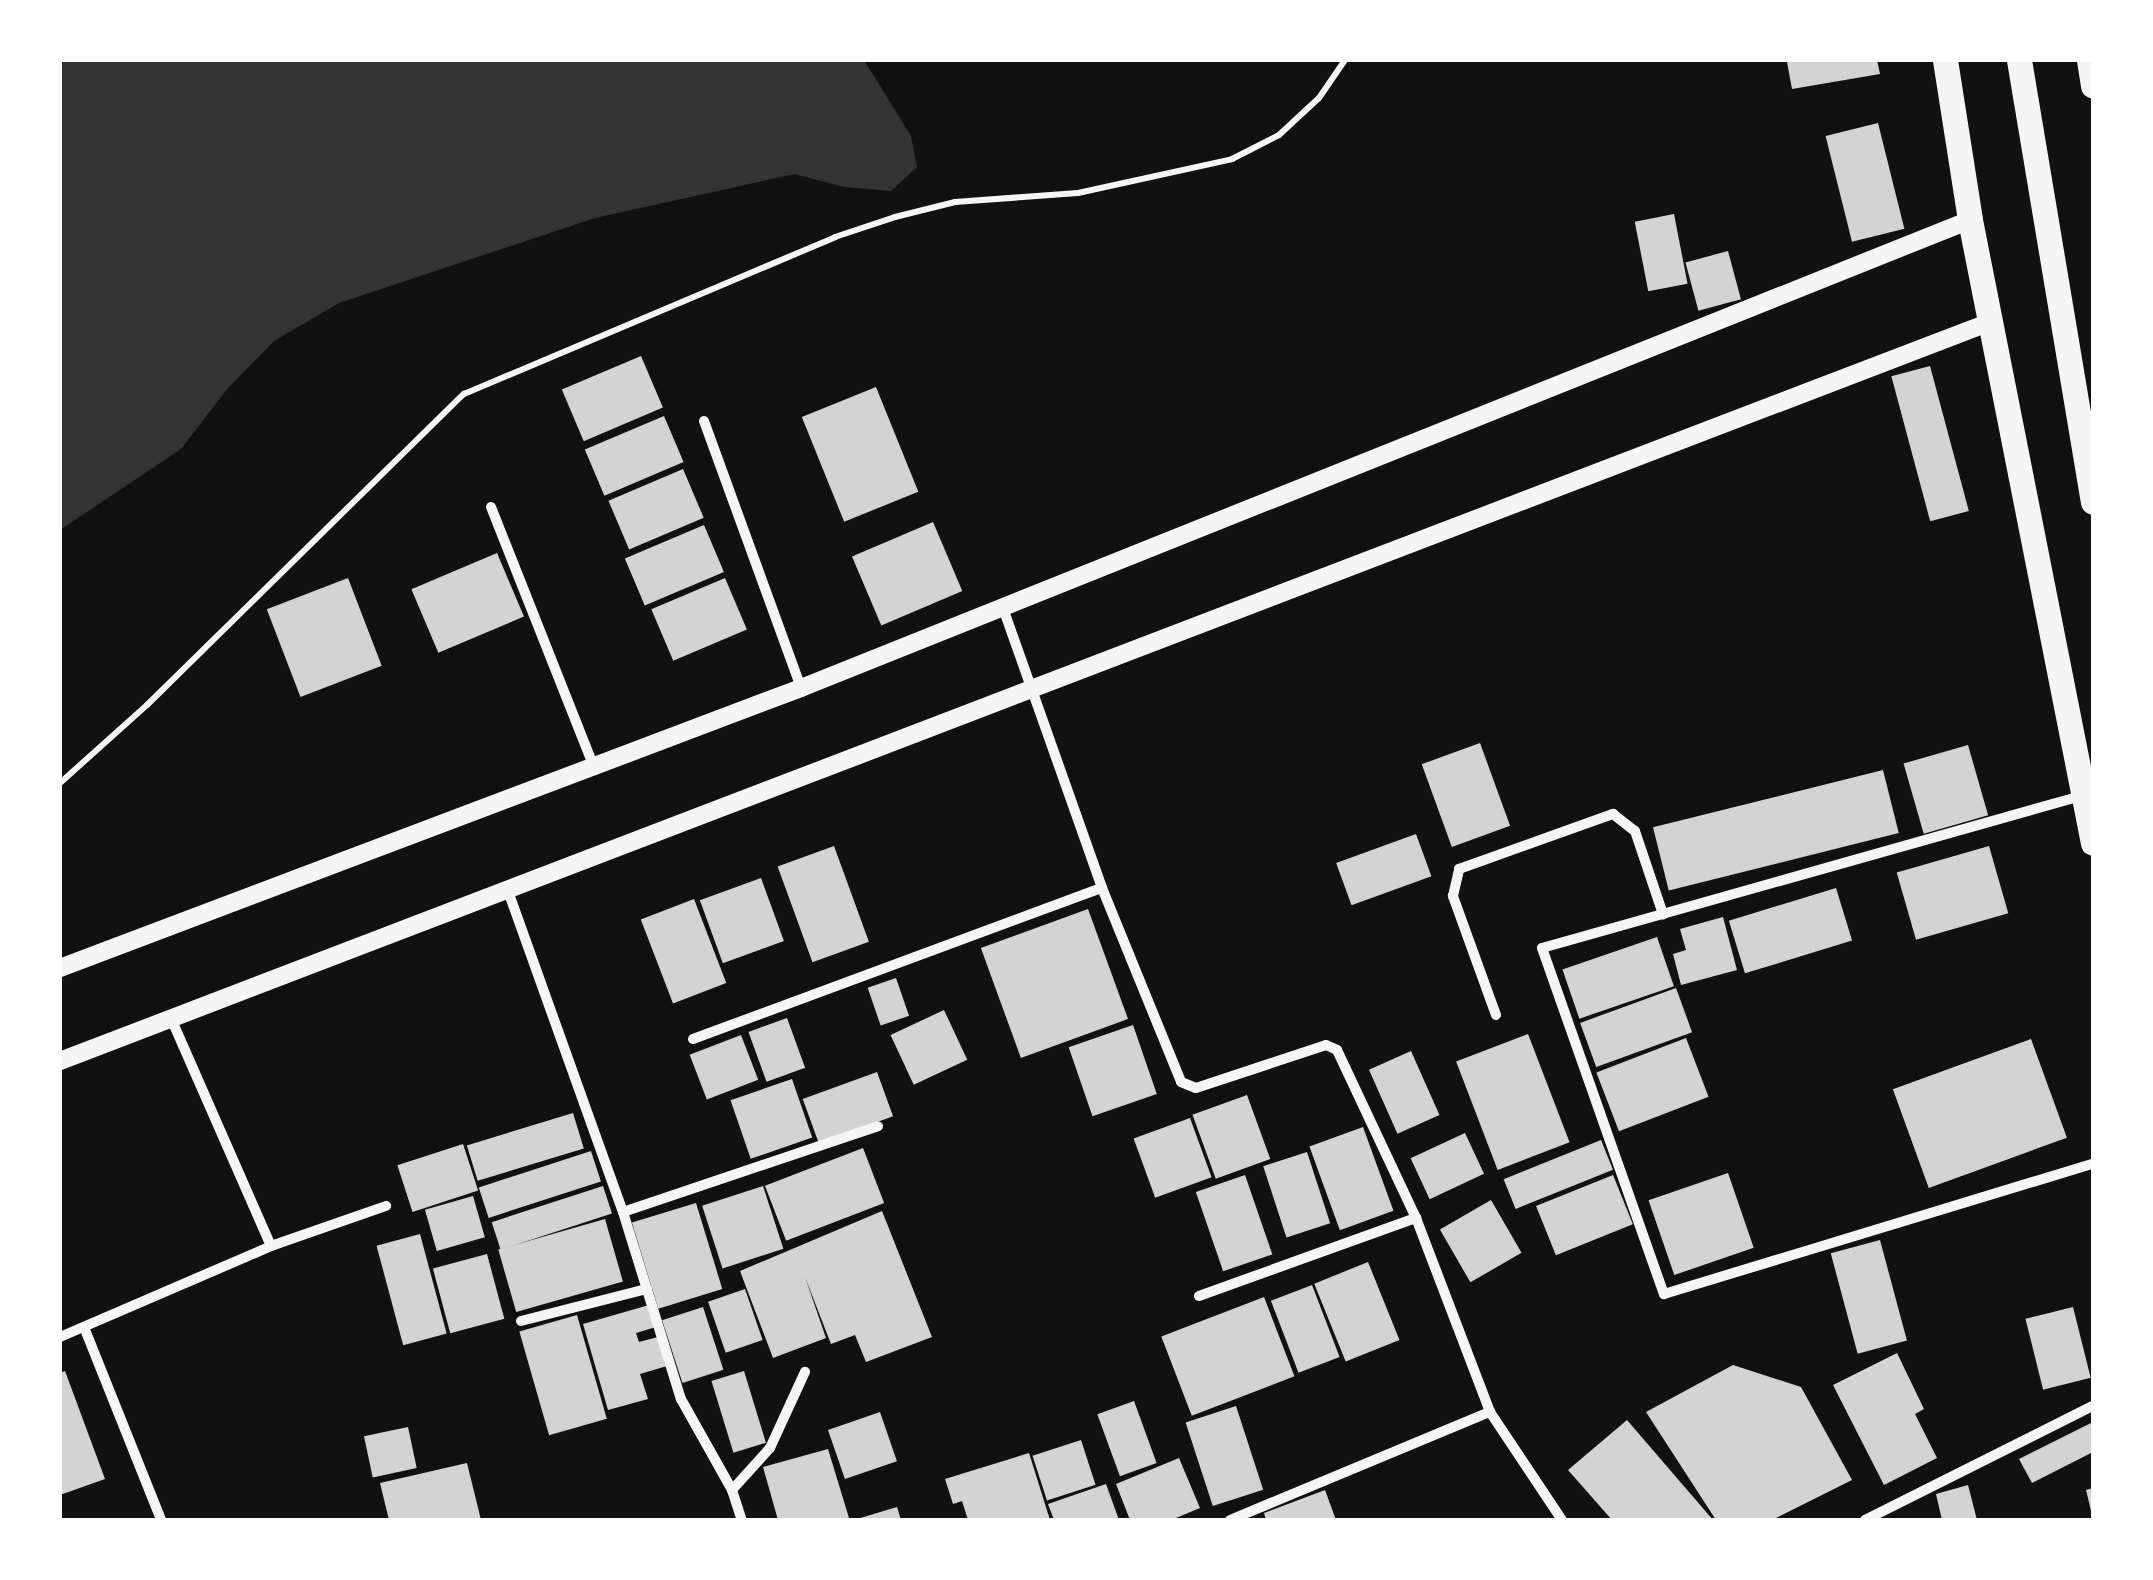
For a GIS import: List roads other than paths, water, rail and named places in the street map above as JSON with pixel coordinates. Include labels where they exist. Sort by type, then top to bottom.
[{"type":"main road","points":[[1944,60],[1970,220],[1993,321],[2093,843]]},
{"type":"main road","points":[[2019,60],[2093,502]]},
{"type":"main road","points":[[2088,60],[2093,86]]},
{"type":"street","points":[[60,968],[802,688],[1970,220]]},
{"type":"street","points":[[60,1061],[170,1015],[508,891],[1993,321]]},
{"type":"street","points":[[704,421],[802,688]]},
{"type":"street","points":[[491,508],[594,766]]},
{"type":"street","points":[[1004,608],[1102,888],[1181,1082],[1196,1088],[1332,1046],[1342,1056],[1416,1218],[1490,1412],[1562,1520]]},
{"type":"street","points":[[2082,796],[1542,948],[1664,1294],[2093,1164]]},
{"type":"street","points":[[1496,1015],[1454,896],[1459,869],[1614,814],[1635,831],[1663,914]]},
{"type":"street","points":[[693,1039],[1102,888]]},
{"type":"street","points":[[508,891],[624,1212],[681,1399],[732,1490],[742,1520]]},
{"type":"street","points":[[170,1015],[271,1246]]},
{"type":"street","points":[[624,1212],[878,1126]]},
{"type":"street","points":[[60,1337],[271,1246],[386,1206]]},
{"type":"street","points":[[1198,1296],[1416,1218]]},
{"type":"street","points":[[521,1322],[647,1289]]},
{"type":"street","points":[[84,1327],[161,1520]]},
{"type":"street","points":[[732,1490],[770,1448],[806,1372]]},
{"type":"street","points":[[1865,1520],[2093,1406]]},
{"type":"street","points":[[1230,1520],[1490,1412]]}]
